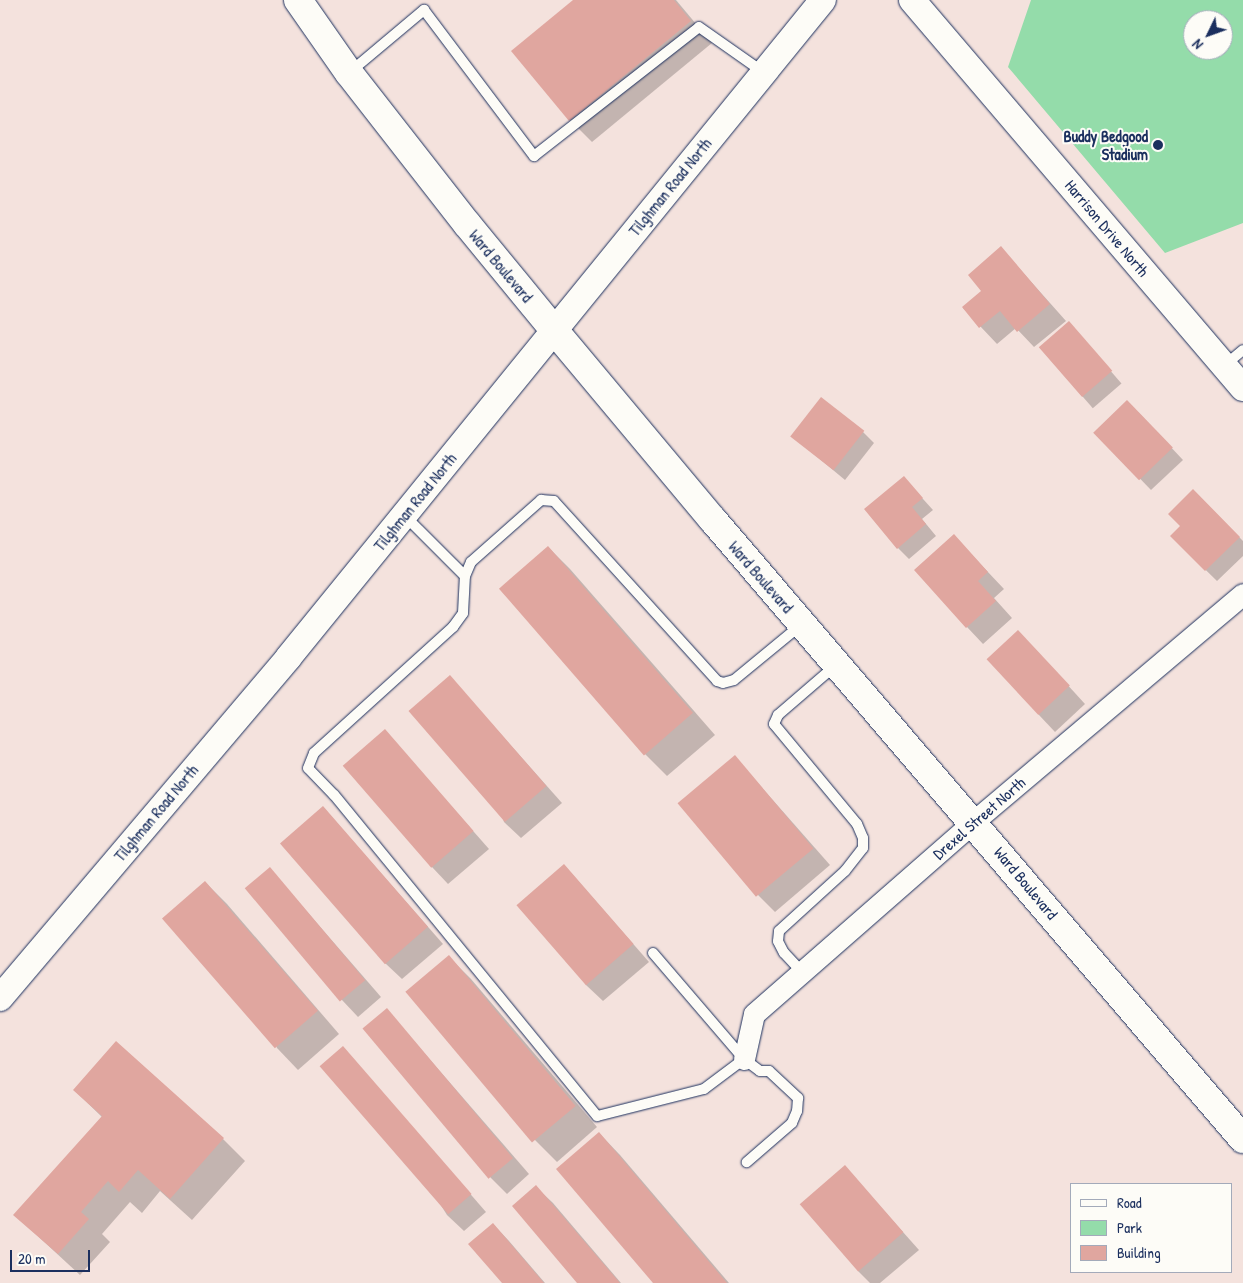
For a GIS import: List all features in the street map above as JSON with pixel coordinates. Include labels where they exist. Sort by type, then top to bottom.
[{"type":"main road","name":"Ward Boulevard","points":[[298,0],[349,73],[467,224],[554,330],[713,520],[1243,1139]]},
{"type":"street","name":"Tilghman Road North","points":[[0,998],[288,658],[823,0]]},
{"type":"street","name":"Harrison Drive North","points":[[912,0],[1234,358],[1243,388]]},
{"type":"street","name":"Drexel Street North","points":[[744,1060],[754,1014],[973,822],[1243,594]]},
{"type":"lane","points":[[349,73],[424,10],[534,156],[699,27],[764,73]]},
{"type":"lane","points":[[744,1060],[704,1089],[596,1116],[334,796],[308,768],[314,753],[453,627],[462,613],[465,576],[471,562],[541,500],[554,501],[717,681],[723,683],[734,680],[802,624]]},
{"type":"lane","points":[[404,515],[465,576]]},
{"type":"lane","points":[[802,972],[784,953],[778,941],[778,930],[845,871],[863,848],[863,838],[857,824],[774,724],[778,716],[837,665]]},
{"type":"lane","points":[[653,953],[744,1060],[760,1071],[768,1071],[798,1098],[797,1111],[792,1123],[747,1162]]},
{"type":"green space","name":"Buddy Bedgood Stadium","points":[[1031,0],[1243,0],[1243,223],[1165,253],[1008,67]]},
{"type":"building","points":[[573,0],[674,0],[691,21],[569,121],[511,51]]},
{"type":"building","points":[[1001,246],[1050,304],[1017,332],[1000,311],[979,328],[962,307],[981,291],[968,275]]},
{"type":"building","points":[[1069,321],[1112,371],[1082,397],[1039,347]]},
{"type":"building","points":[[821,397],[864,431],[834,470],[790,436]]},
{"type":"building","points":[[1127,400],[1173,447],[1139,480],[1093,433]]},
{"type":"building","points":[[904,476],[923,498],[912,507],[926,524],[897,549],[864,509]]},
{"type":"building","points":[[1193,489],[1240,537],[1205,571],[1170,536],[1180,526],[1168,514]]},
{"type":"building","points":[[954,534],[988,572],[978,581],[996,601],[966,628],[914,570]]},
{"type":"building","points":[[548,546],[693,713],[644,755],[499,589]]},
{"type":"building","points":[[1018,630],[1070,686],[1038,715],[987,659]]},
{"type":"building","points":[[450,675],[546,786],[505,822],[408,711]]},
{"type":"building","points":[[385,729],[474,831],[431,868],[343,766]]},
{"type":"building","points":[[735,755],[813,848],[756,897],[678,803]]},
{"type":"building","points":[[323,806],[428,927],[385,964],[280,843]]},
{"type":"building","points":[[564,864],[634,944],[586,985],[516,905]]},
{"type":"building","points":[[270,867],[365,980],[340,1002],[245,888]]},
{"type":"building","points":[[205,881],[318,1011],[275,1048],[162,918]]},
{"type":"building","points":[[449,955],[576,1106],[532,1143],[405,992]]},
{"type":"building","points":[[387,1008],[513,1158],[488,1179],[362,1029]]},
{"type":"building","points":[[116,1041],[224,1138],[170,1199],[138,1170],[119,1192],[108,1181],[81,1212],[89,1219],[58,1254],[13,1215],[102,1116],[73,1090]]},
{"type":"building","points":[[343,1046],[472,1194],[448,1214],[320,1066]]},
{"type":"building","points":[[599,1132],[727,1283],[653,1283],[556,1169]]},
{"type":"building","points":[[845,1165],[903,1232],[858,1272],[800,1204]]},
{"type":"building","points":[[536,1185],[620,1283],[577,1283],[512,1206]]},
{"type":"building","points":[[493,1223],[544,1283],[502,1283],[468,1244]]},
{"type":"place","name":"Buddy Bedgood Stadium","points":[[1158,145]]}]
